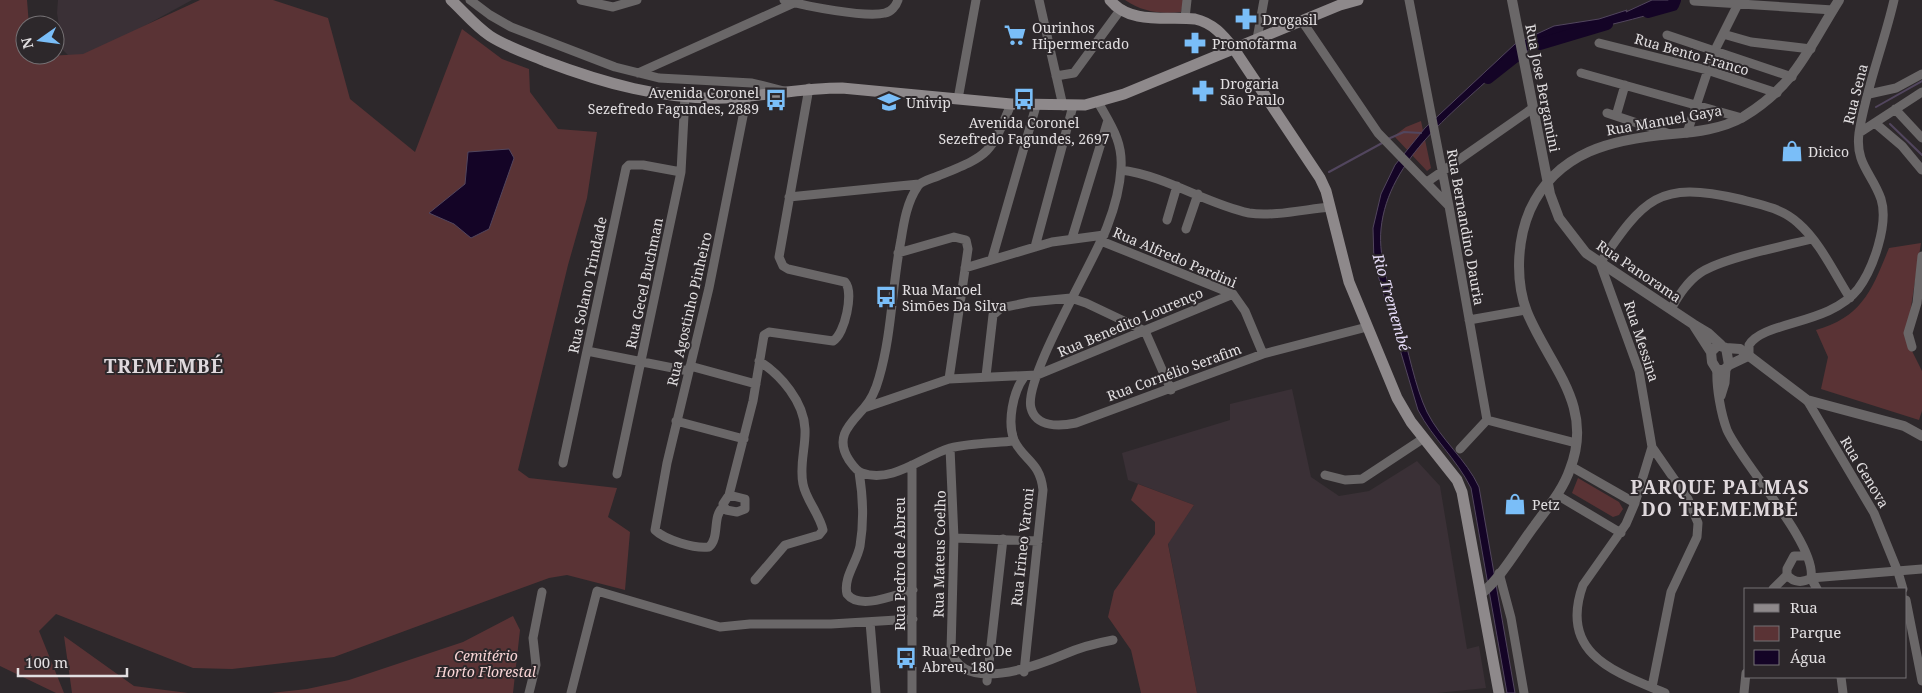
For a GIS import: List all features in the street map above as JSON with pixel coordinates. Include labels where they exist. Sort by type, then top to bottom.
[{"type":"main road","points":[[451,0],[472,22],[505,45],[602,82],[625,88],[685,96],[747,96],[809,88],[850,88],[1036,106],[1068,106],[1098,102],[1141,87],[1234,49],[1302,21],[1341,2],[1358,0]]},
{"type":"main road","points":[[1110,0],[1120,9],[1146,17],[1185,18],[1204,21],[1212,25],[1234,49],[1313,166],[1326,191],[1343,263],[1397,398],[1424,438],[1457,480],[1462,492],[1484,591],[1499,693]]},
{"type":"street","points":[[470,0],[490,15],[511,27],[581,56],[638,73],[658,78],[752,84],[787,91]]},
{"type":"street","points":[[581,0],[613,7],[637,0]]},
{"type":"street","points":[[638,73],[789,1],[863,13],[884,13],[892,10],[898,0]]},
{"type":"street","points":[[958,99],[976,0]]},
{"type":"street","points":[[1035,247],[1068,106],[1056,76],[1039,0]]},
{"type":"street","points":[[1185,18],[1187,0]]},
{"type":"street","points":[[1257,39],[1264,0]]},
{"type":"street","name":"Rua Bernandino Dauria","points":[[1409,0],[1443,170],[1487,420]]},
{"type":"street","name":"Rua Jose Bergamini","points":[[1512,0],[1548,181]]},
{"type":"street","name":"Rua Manuel Gaya","points":[[1484,591],[1498,575],[1557,494],[1572,467],[1576,443],[1576,418],[1571,393],[1526,310],[1519,267],[1523,229],[1534,204],[1548,181],[1568,164],[1593,149],[1620,140],[1687,132],[1724,125],[1742,118],[1777,93],[1792,77],[1811,49],[1839,0]]},
{"type":"street","name":"Rua Sena","points":[[1748,356],[1748,345],[1757,336],[1828,313],[1850,298],[1859,288],[1867,271],[1879,240],[1884,219],[1880,198],[1860,162],[1859,133],[1894,0]]},
{"type":"street","points":[[1694,1],[1739,2],[1833,10]]},
{"type":"street","points":[[1687,132],[1714,52],[1739,2]]},
{"type":"street","points":[[1056,76],[1074,73],[1120,9]]},
{"type":"street","points":[[1302,21],[1378,133],[1449,206]]},
{"type":"street","points":[[1723,34],[1751,42],[1811,49]]},
{"type":"street","points":[[1667,35],[1792,77]]},
{"type":"street","name":"Rua Bento Franco","points":[[1599,43],[1707,70],[1777,93]]},
{"type":"street","points":[[1581,73],[1742,118]]},
{"type":"street","points":[[1869,94],[1896,88],[1922,74]]},
{"type":"street","points":[[1616,116],[1625,85]]},
{"type":"street","points":[[729,495],[743,498],[746,506],[737,512],[723,507],[724,500],[729,495],[744,438],[764,335],[769,332],[833,342],[842,330],[849,296],[850,289],[845,282],[788,269],[780,262],[779,255],[809,88]]},
{"type":"street","points":[[1859,133],[1922,92]]},
{"type":"street","name":"Rua Gecel Buchman","points":[[617,474],[681,172],[685,96]]},
{"type":"street","name":"Rua Agostinho Pinheiro","points":[[723,507],[718,515],[713,541],[709,547],[696,546],[664,536],[654,528],[676,421],[709,288],[747,96]]},
{"type":"street","name":"Rua Cornélio Serafim","points":[[1098,102],[1119,139],[1121,170],[1116,197],[1102,238],[1071,298],[1031,389],[1030,408],[1038,420],[1056,426],[1076,423],[1171,390],[1263,354],[1368,327]]},
{"type":"street","points":[[789,197],[919,184],[982,156],[997,139],[1011,104]]},
{"type":"street","points":[[992,259],[1036,106]]},
{"type":"street","points":[[1425,180],[1443,170],[1533,108]]},
{"type":"street","points":[[1892,111],[1922,138]]},
{"type":"street","points":[[1606,113],[1670,134]]},
{"type":"street","points":[[1072,238],[1108,120]]},
{"type":"street","points":[[1877,122],[1902,146],[1922,170]]},
{"type":"street","name":"Rua Solano Trindade","points":[[563,463],[626,168],[629,165],[643,164],[681,172]]},
{"type":"street","points":[[1121,170],[1153,177],[1255,214],[1330,206]]},
{"type":"street","name":"Rua Panorama","points":[[1548,181],[1554,208],[1566,229],[1586,253],[1693,324],[1711,352]]},
{"type":"street","points":[[913,590],[865,601],[854,600],[847,594],[846,585],[856,562],[862,535],[862,494],[859,472],[847,457],[842,442],[849,424],[871,398],[880,377],[898,253],[907,209],[919,184]]},
{"type":"street","points":[[1167,220],[1177,186]]},
{"type":"street","points":[[1600,263],[1639,210],[1655,200],[1680,191],[1714,194],[1774,209],[1800,224],[1812,239],[1850,298]]},
{"type":"street","points":[[1186,229],[1198,194]]},
{"type":"street","points":[[898,253],[954,237],[964,237],[968,249],[949,379]]},
{"type":"street","points":[[965,268],[1072,238],[1102,238]]},
{"type":"street","name":"Rua Alfredo Pardini","points":[[1102,238],[1233,294],[1245,311],[1263,354]]},
{"type":"street","points":[[1671,309],[1688,283],[1702,272],[1717,265],[1812,239]]},
{"type":"street","points":[[1912,346],[1908,333],[1917,303],[1922,256]]},
{"type":"street","name":"Rua Messina","points":[[1600,263],[1639,371],[1652,448],[1635,503],[1621,532],[1583,585],[1579,596],[1578,618],[1581,634],[1598,660],[1613,671],[1665,693]]},
{"type":"street","name":"Rua Benedito Lourenço","points":[[864,408],[949,379],[1037,375],[1233,294]]},
{"type":"street","points":[[986,376],[993,315],[996,310],[1010,306],[1071,298],[1118,316],[1145,330],[1171,390]]},
{"type":"street","points":[[1469,320],[1526,310]]},
{"type":"street","points":[[1693,324],[1708,333],[1723,346],[1729,356],[1724,368],[1720,396],[1724,419],[1732,438],[1794,530],[1813,570],[1811,578],[1816,588]]},
{"type":"street","points":[[1724,368],[1712,362],[1711,352],[1716,346],[1740,349],[1807,400],[1904,426],[1922,436]]},
{"type":"street","points":[[587,351],[689,369],[756,384]]},
{"type":"street","points":[[1724,368],[1748,356]]},
{"type":"street","points":[[754,580],[785,545],[819,535],[823,530],[803,484],[802,462],[805,431],[801,410],[780,379],[759,361]]},
{"type":"street","points":[[859,472],[880,475],[912,465],[950,448],[1014,441],[1012,426],[1014,398],[1024,377]]},
{"type":"street","name":"Rua Genova","points":[[1807,400],[1874,513],[1903,588]]},
{"type":"street","points":[[1460,449],[1487,420],[1576,443]]},
{"type":"street","points":[[676,421],[744,438]]},
{"type":"street","points":[[1325,475],[1346,480],[1362,480],[1424,438]]},
{"type":"street","name":"Rua Irineo Varoni","points":[[1014,441],[1031,461],[1042,480],[1043,505],[1024,672]]},
{"type":"street","name":"Rua Mateus Coelho","points":[[950,448],[954,538],[953,660],[962,672],[971,678],[987,680]]},
{"type":"street","points":[[1652,448],[1688,499],[1698,523],[1697,537],[1672,592],[1652,687]]},
{"type":"street","name":"Rua Pedro de Abreu","points":[[912,465],[912,693]]},
{"type":"street","points":[[1572,467],[1635,503]]},
{"type":"street","points":[[1557,494],[1621,532]]},
{"type":"street","points":[[1774,588],[1787,575],[1787,569],[1794,556],[1794,530]]},
{"type":"street","points":[[954,538],[1038,541]]},
{"type":"street","points":[[1002,539],[987,680],[1004,680],[1074,650],[1113,640]]},
{"type":"street","points":[[1794,556],[1807,556]]},
{"type":"street","points":[[1787,575],[1797,582],[1805,582],[1811,578],[1922,569]]},
{"type":"street","points":[[1498,575],[1511,618],[1524,693]]},
{"type":"street","points":[[571,693],[596,591],[720,627],[768,623],[870,622],[913,619]]},
{"type":"street","points":[[529,693],[536,665],[533,638],[542,592]]},
{"type":"street","points":[[1907,605],[1922,682]]},
{"type":"street","points":[[870,622],[876,693]]},
{"type":"street","points":[[1744,693],[1746,678]]},
{"type":"street","points":[[1840,678],[1843,693]]},
{"type":"shaded area","points":[[58,0],[192,0],[102,49],[78,57],[69,56],[65,52],[65,15],[57,15]]},
{"type":"shaded area","points":[[1292,389],[1311,477],[1339,496],[1369,491],[1417,461],[1440,486],[1467,649],[1479,646],[1486,688],[1437,693],[1197,693],[1168,543],[1194,505],[1128,480],[1122,453],[1230,420],[1230,404]]},
{"type":"green space","points":[[0,0],[27,0],[28,15],[15,15],[15,65],[65,65],[65,55],[83,54],[200,0],[273,0],[328,18],[350,99],[415,152],[462,29],[502,59],[529,69],[530,92],[558,129],[597,132],[587,198],[568,265],[518,470],[529,478],[617,488],[608,517],[630,532],[625,590],[567,575],[549,578],[334,657],[232,669],[193,668],[56,614],[39,631],[64,693],[56,693],[0,666]]},
{"type":"green space","points":[[1125,0],[1184,0],[1181,12],[1166,13],[1145,10]]},
{"type":"green space","points":[[1421,121],[1431,168],[1427,171],[1394,136],[1406,127]]},
{"type":"green space","points":[[1921,243],[1906,339],[1922,371],[1922,411],[1919,420],[1821,389],[1828,357],[1816,330],[1844,318],[1855,309],[1871,289],[1889,248]]},
{"type":"green space","points":[[1578,478],[1619,502],[1623,509],[1619,515],[1613,517],[1572,493]]},
{"type":"green space","points":[[1138,484],[1194,505],[1168,544],[1197,693],[1141,693],[1131,650],[1108,617],[1114,591],[1155,534],[1155,522],[1131,500]]},
{"type":"green space","name":"Cemitério Horto Florestal","points":[[513,616],[520,630],[513,693],[271,693],[307,689],[349,680],[463,642]]},
{"type":"green space","points":[[64,636],[134,686],[188,693],[72,693]]},
{"type":"water","points":[[1652,0],[1671,0],[1662,9],[1651,14],[1556,39],[1538,46],[1504,65],[1428,137],[1411,158],[1397,180],[1386,203],[1381,229],[1381,252],[1415,380],[1427,412],[1439,432],[1474,477],[1479,487],[1515,693],[1507,693],[1471,488],[1418,410],[1374,262],[1373,228],[1381,194],[1395,165],[1425,128],[1515,44],[1554,26],[1599,19],[1627,10],[1626,12]]},
{"type":"water","points":[[509,149],[514,158],[489,229],[471,238],[454,224],[429,213],[465,184],[468,152]]},
{"type":"waterway","name":"Rio Tremembé","points":[[1648,12],[1673,5],[1675,0]]},
{"type":"waterway","name":"Rio Tremembé","points":[[1540,44],[1607,24]]},
{"type":"waterway","name":"Rio Tremembé","points":[[1488,78],[1521,52]]},
{"type":"waterway","points":[[1876,107],[1922,81]]},
{"type":"waterway","points":[[1890,124],[1922,155]]},
{"type":"waterway","points":[[1388,139],[1404,132],[1421,133]]},
{"type":"waterway","points":[[1329,172],[1384,142]]},
{"type":"place","name":"Drogasil","points":[[1246,19]]},
{"type":"place","name":"Ourinhos Hipermercado","points":[[1015,35]]},
{"type":"place","name":"Promofarma","points":[[1195,43]]},
{"type":"place","name":"Drogaria São Paulo","points":[[1203,91]]},
{"type":"place","name":"Avenida Coronel Sezefredo Fagundes, 2697","points":[[1024,99]]},
{"type":"place","name":"Avenida Coronel Sezefredo Fagundes, 2889","points":[[776,100]]},
{"type":"place","name":"Univip","points":[[889,102]]},
{"type":"place","name":"Dicico","points":[[1792,151]]},
{"type":"place","name":"Rua Manoel Simões Da Silva","points":[[886,297]]},
{"type":"place","name":"Petz","points":[[1515,504]]},
{"type":"place","name":"Rua Pedro De Abreu, 180","points":[[906,658]]},
{"type":"district","name":"TREMEMBÉ","points":[[164,366]]},
{"type":"district","name":"PARQUE PALMAS DO TREMEMBÉ","points":[[1720,498]]}]
